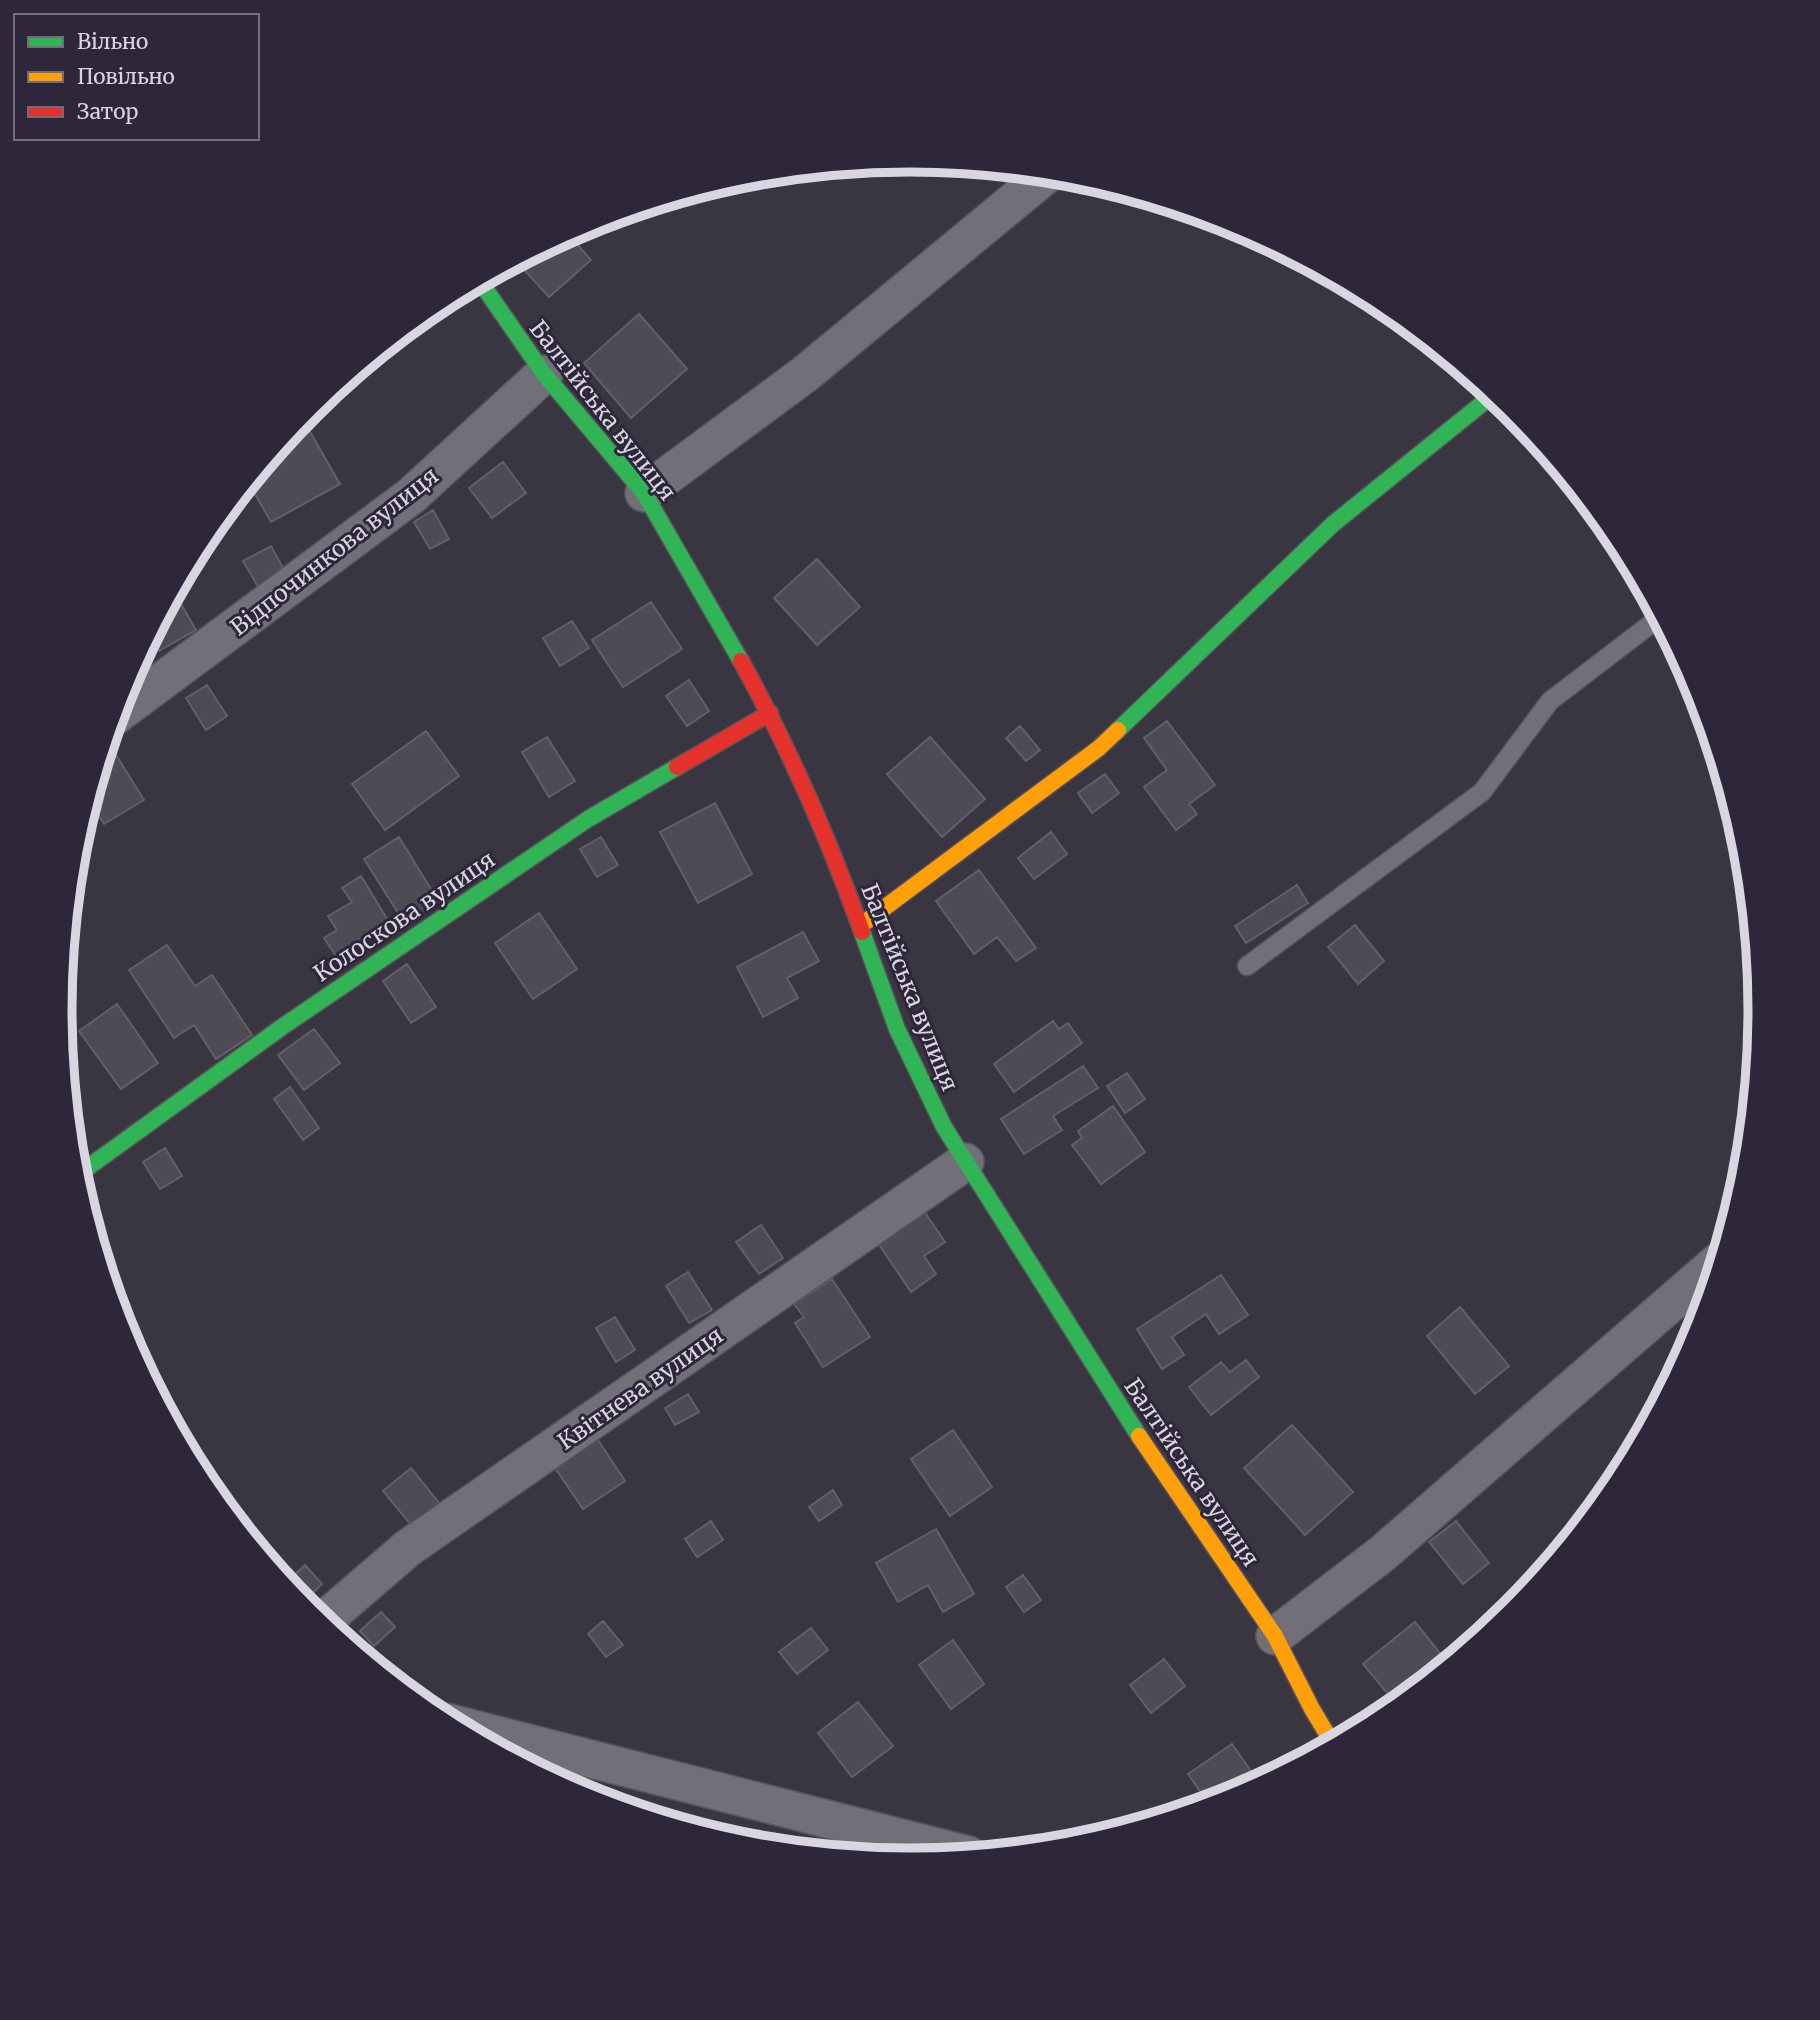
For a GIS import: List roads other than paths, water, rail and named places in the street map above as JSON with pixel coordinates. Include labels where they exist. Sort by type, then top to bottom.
[{"type":"street","points":[[644,494],[805,374],[1037,182]]},
{"type":"street","name":"Балтійська вулиця","points":[[484,288],[544,374],[644,494],[770,713],[803,784],[860,926],[897,1029],[944,1127],[1147,1449],[1275,1636],[1328,1736]]},
{"type":"street","name":"Відпочинкова вулиця","points":[[130,705],[411,496],[544,374]]},
{"type":"street","points":[[860,926],[1099,748],[1333,524],[1486,401]]},
{"type":"street","name":"Колоскова вулиця","points":[[87,1168],[282,1027],[588,819],[770,713]]},
{"type":"street","name":"Квітнева вулиця","points":[[330,1615],[408,1548],[965,1162]]},
{"type":"street","points":[[1275,1636],[1383,1553],[1706,1272]]},
{"type":"street","points":[[484,1732],[937,1847]]},
{"type":"lane","points":[[1247,966],[1482,792],[1550,701],[1653,622]]}]
